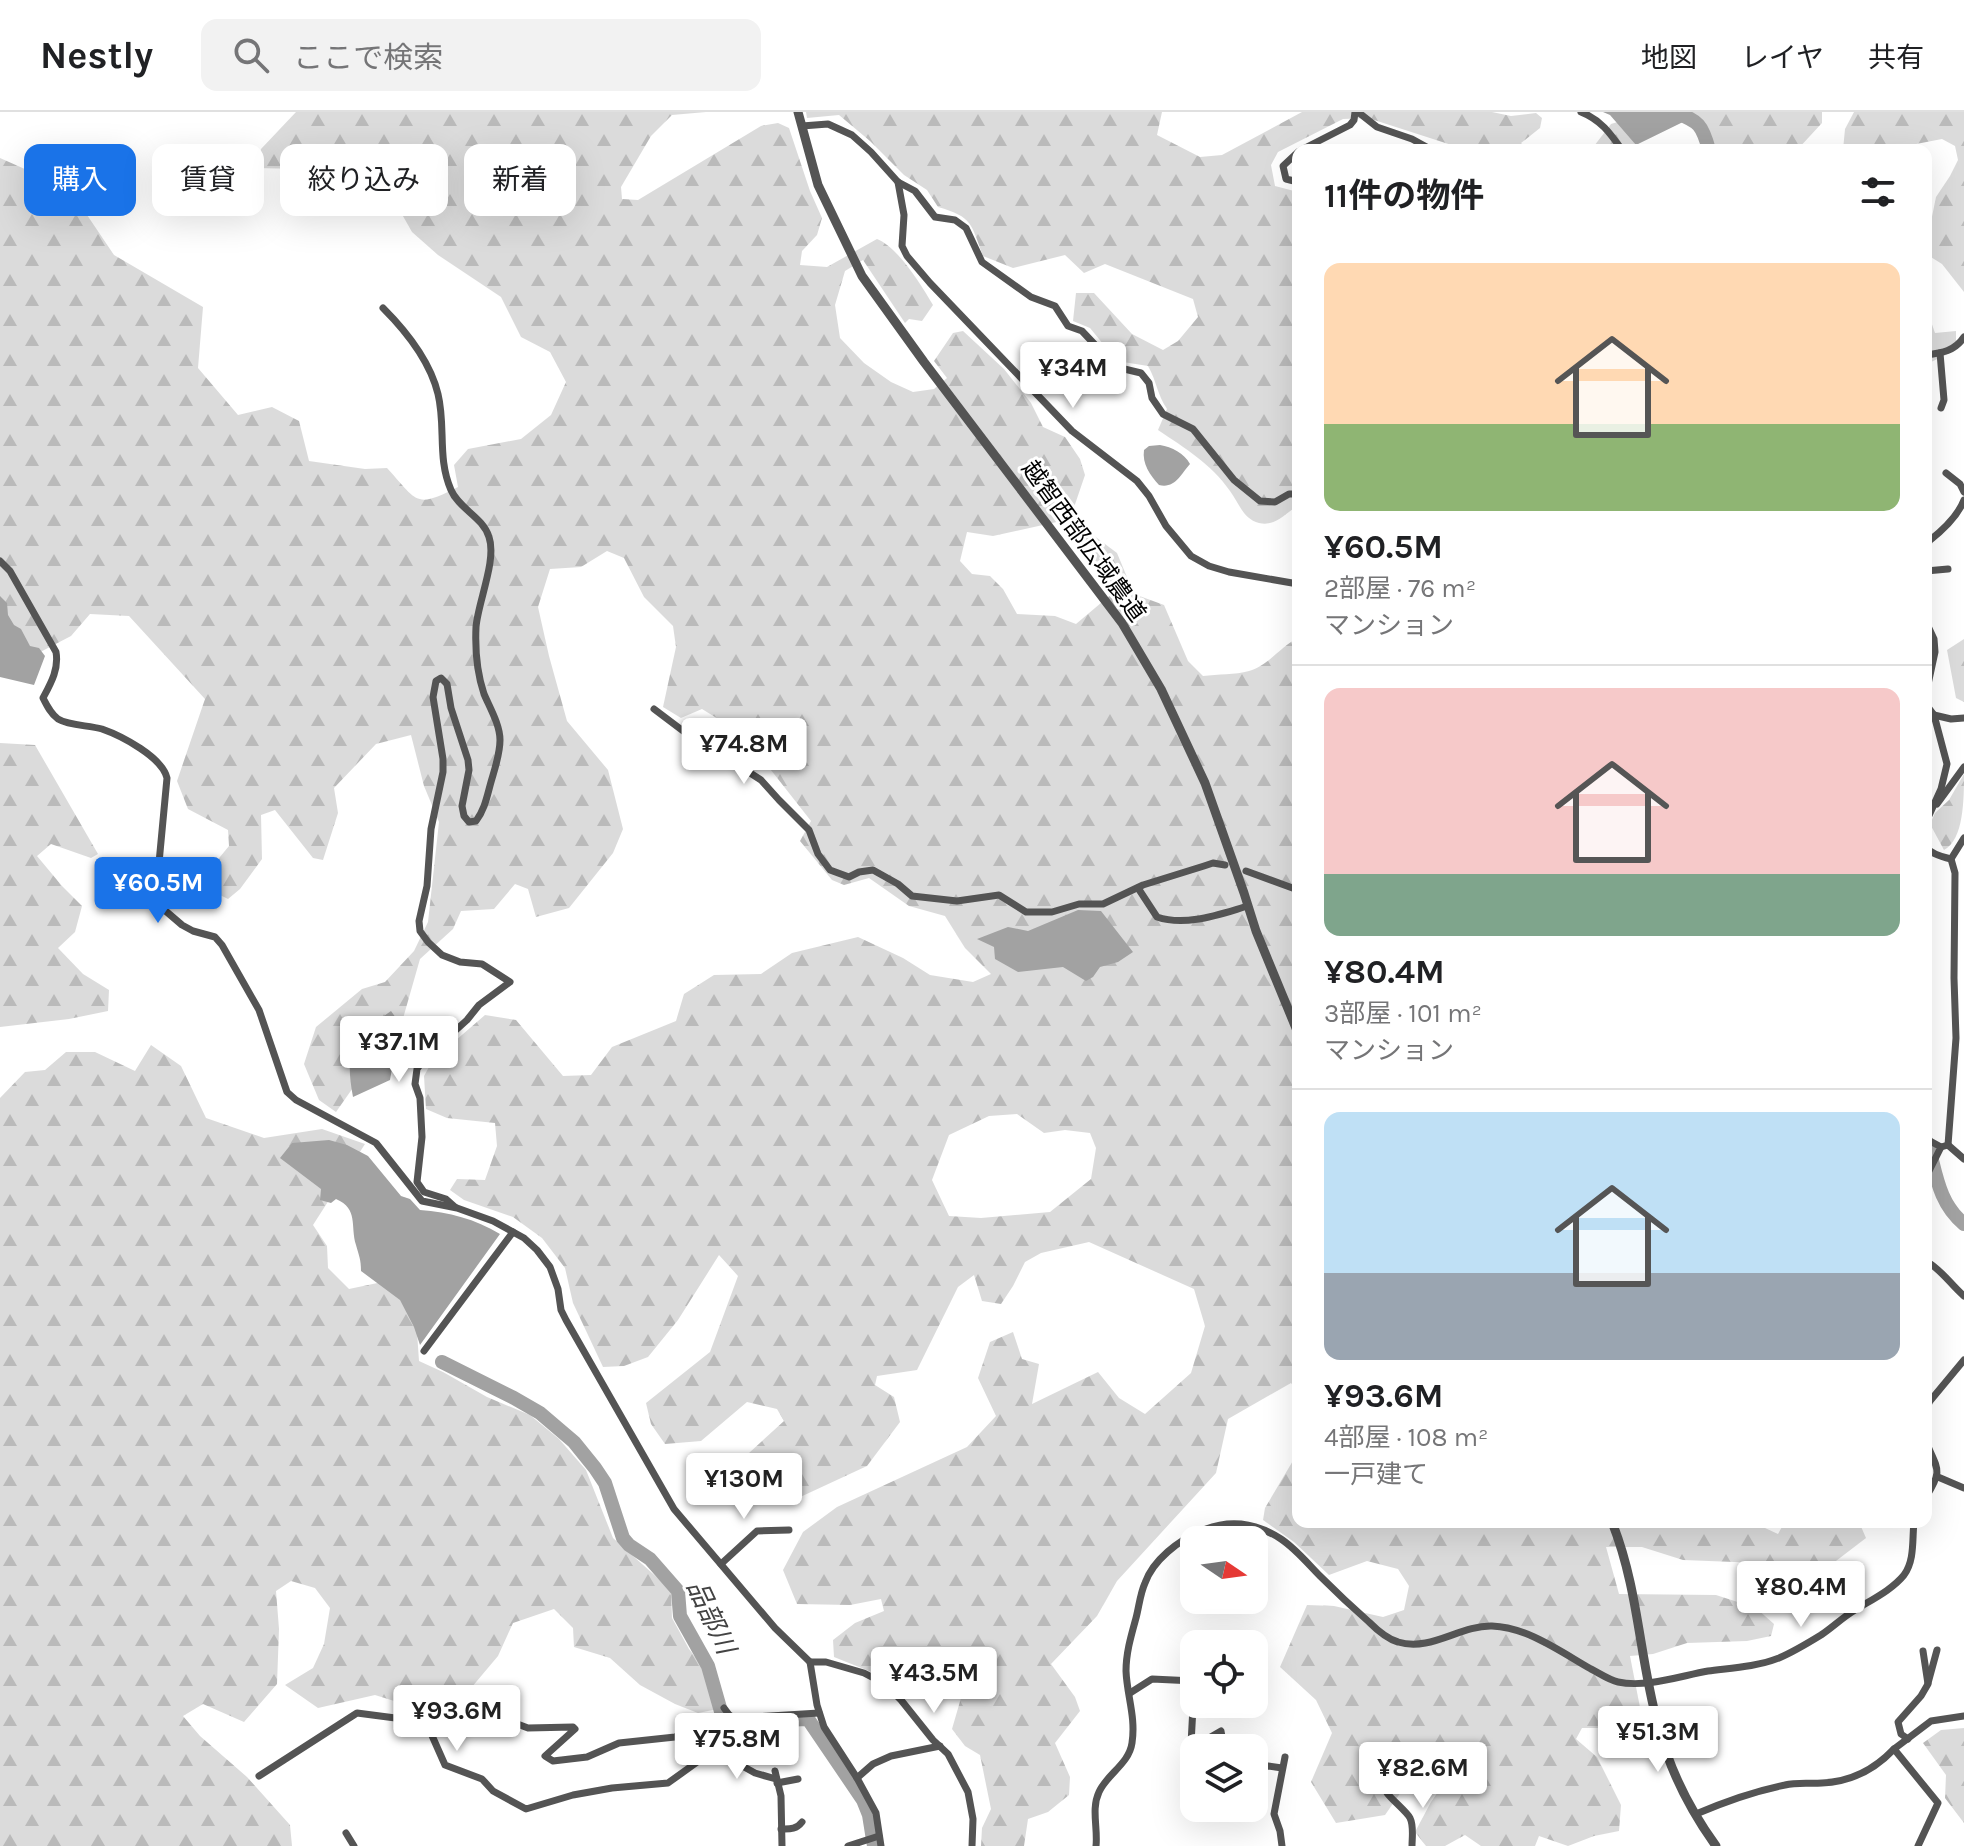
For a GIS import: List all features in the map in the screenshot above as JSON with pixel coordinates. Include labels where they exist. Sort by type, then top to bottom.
[{"type":"street","name":"越智西部広域農道","points":[[798,112],[818,185],[862,276],[1122,623],[1161,689],[1205,783],[1256,931],[1292,1018]]},
{"type":"street","points":[[1313,144],[1350,125],[1357,112],[1377,127],[1421,144]]},
{"type":"street","points":[[1581,112],[1603,124],[1618,144]]},
{"type":"street","points":[[802,126],[828,124],[852,135],[898,182],[915,191],[935,217],[955,220],[966,228],[982,262],[1031,297],[1055,306],[1068,326],[1082,331],[1116,367],[1141,373],[1163,414],[1193,429],[1234,480],[1260,501],[1275,502],[1292,494]]},
{"type":"street","points":[[1292,158],[1283,166],[1286,179],[1292,180]]},
{"type":"street","points":[[898,182],[904,215],[902,246],[907,256],[1072,431],[1137,481],[1191,556],[1229,572],[1292,583]]},
{"type":"street","points":[[383,308],[412,340],[430,374],[438,395],[442,460],[452,492],[460,505],[483,526],[492,551],[476,625],[476,651],[481,682],[500,739],[497,760],[483,812],[476,821],[469,822],[462,806],[468,760],[451,708],[447,684],[441,678],[436,681],[433,697],[443,772],[431,829],[427,886],[419,921],[420,931],[442,955],[460,962],[482,964],[510,982],[479,1005],[417,1069],[415,1084],[420,1098],[422,1137],[417,1182],[424,1192],[446,1199],[457,1208]]},
{"type":"street","points":[[1941,408],[1944,400],[1934,354],[1959,344],[1964,337]]},
{"type":"street","points":[[1946,473],[1960,484],[1964,492]]},
{"type":"street","points":[[1932,539],[1942,533],[1964,500]]},
{"type":"street","points":[[0,561],[10,571],[56,652],[56,672],[43,698],[52,714],[61,721],[103,729],[120,737],[165,770],[162,851],[157,884],[161,907],[182,925],[215,937],[222,945],[259,1010],[287,1092],[296,1100],[376,1143],[422,1201],[457,1208],[493,1221],[524,1238],[537,1250],[550,1267],[566,1320],[674,1509],[775,1628],[810,1662],[824,1727],[876,1813],[881,1846]]},
{"type":"street","points":[[1932,570],[1948,569]]},
{"type":"street","points":[[1932,635],[1935,652],[1932,666]]},
{"type":"street","points":[[654,709],[719,761],[744,769],[761,780],[809,830],[818,854],[830,870],[849,877],[873,870],[912,896],[957,901],[999,895],[1026,912],[1052,912],[1079,904],[1103,904],[1138,888],[1213,863],[1225,865]]},
{"type":"street","points":[[1932,713],[1947,764],[1933,808]]},
{"type":"street","points":[[1934,715],[1964,718]]},
{"type":"street","points":[[1933,808],[1964,767]]},
{"type":"street","points":[[1932,1167],[1944,1146],[1956,1038],[1955,873],[1951,859],[1964,838]]},
{"type":"street","points":[[1932,851],[1951,859]]},
{"type":"street","points":[[1246,871],[1292,888]]},
{"type":"street","points":[[1138,888],[1157,917],[1169,921],[1214,915],[1248,906]]},
{"type":"street","points":[[1954,942],[1964,938]]},
{"type":"street","points":[[1954,966],[1964,966]]},
{"type":"street","points":[[1932,1142],[1964,1159]]},
{"type":"street","points":[[424,1351],[513,1232]]},
{"type":"street","points":[[1932,1265],[1964,1296]]},
{"type":"street","points":[[1932,1399],[1964,1360]]},
{"type":"street","points":[[1932,1456],[1938,1477],[1932,1487]]},
{"type":"street","points":[[1938,1477],[1964,1488]]},
{"type":"street","points":[[1096,1846],[1098,1793],[1132,1748],[1134,1732],[1126,1673],[1129,1645],[1144,1584],[1152,1569],[1168,1553],[1194,1534],[1210,1527],[1236,1522],[1253,1525],[1283,1540],[1347,1603],[1382,1634],[1397,1642],[1413,1645],[1492,1626],[1514,1630],[1540,1640],[1616,1682],[1668,1680],[1778,1658],[1823,1634],[1903,1576],[1912,1555],[1914,1528]]},
{"type":"street","points":[[1614,1528],[1630,1575],[1657,1723],[1666,1752],[1696,1814],[1716,1846]]},
{"type":"street","points":[[721,1564],[757,1531],[789,1530]]},
{"type":"street","points":[[1908,1739],[1901,1734],[1898,1722],[1928,1684],[1937,1650]]},
{"type":"street","points":[[1923,1651],[1928,1684]]},
{"type":"street","points":[[810,1662],[826,1662],[864,1673],[885,1684],[948,1754],[968,1792],[973,1819],[972,1846]]},
{"type":"street","points":[[1130,1693],[1152,1679],[1180,1680]]},
{"type":"street","points":[[424,1703],[426,1722],[445,1765],[482,1779],[493,1791],[526,1809],[573,1795],[668,1783],[700,1760],[720,1758],[755,1773],[798,1779]]},
{"type":"street","points":[[724,1708],[730,1716]]},
{"type":"street","points":[[259,1776],[357,1713],[426,1722]]},
{"type":"street","points":[[501,1718],[528,1728],[573,1727],[575,1729],[545,1756],[553,1761],[587,1757],[619,1743],[675,1737],[708,1719],[819,1713]]},
{"type":"street","points":[[1696,1814],[1788,1784],[1827,1783],[1865,1772],[1882,1762],[1931,1721],[1964,1716]]},
{"type":"street","points":[[857,1778],[873,1764],[891,1756],[940,1746]]},
{"type":"street","points":[[1894,1749],[1938,1803],[1918,1846]]},
{"type":"street","points":[[1282,1846],[1274,1814],[1285,1757]]},
{"type":"street","points":[[1268,1766],[1282,1768]]},
{"type":"street","points":[[776,1778],[781,1796],[782,1846]]},
{"type":"street","points":[[1387,1793],[1396,1806],[1410,1817],[1412,1846]]},
{"type":"street","points":[[781,1829],[798,1827],[802,1822]]},
{"type":"street","points":[[346,1833],[354,1846]]},
{"type":"street","points":[[848,1846],[879,1836]]},
{"type":"green space","points":[[296,112],[706,112],[672,115],[651,136],[621,187],[622,199],[638,200],[761,126],[778,123],[789,128],[822,218],[817,235],[802,251],[800,265],[827,267],[877,239],[901,259],[933,305],[922,321],[909,319],[905,323],[863,260],[845,271],[835,305],[840,338],[864,363],[891,382],[913,392],[934,389],[947,378],[934,361],[953,333],[963,331],[1004,369],[1031,403],[1043,427],[1065,437],[1080,459],[1085,475],[1070,519],[993,536],[967,532],[960,561],[972,574],[990,576],[1003,589],[1017,614],[1055,616],[1076,624],[1114,592],[1071,535],[1089,532],[1117,553],[1134,594],[1164,605],[1188,661],[1203,676],[1249,671],[1292,642],[1292,1384],[1228,1419],[1216,1473],[1117,1581],[1097,1616],[1051,1664],[1075,1697],[1080,1711],[1055,1743],[1070,1777],[1069,1795],[1048,1812],[1028,1819],[1024,1846],[981,1846],[982,1828],[991,1809],[980,1755],[965,1746],[952,1729],[961,1698],[950,1684],[927,1690],[899,1672],[884,1677],[834,1657],[833,1640],[855,1623],[884,1611],[881,1599],[850,1605],[797,1604],[783,1570],[803,1532],[837,1507],[967,1447],[996,1416],[978,1378],[990,1342],[1013,1332],[1022,1359],[1039,1364],[1032,1404],[1098,1372],[1119,1398],[1145,1414],[1191,1373],[1205,1326],[1194,1289],[1089,1242],[1041,1253],[1025,1262],[1001,1304],[982,1301],[974,1275],[958,1287],[917,1370],[877,1376],[875,1385],[894,1397],[900,1422],[867,1466],[783,1505],[761,1504],[722,1474],[784,1421],[777,1409],[747,1402],[701,1441],[665,1444],[651,1424],[646,1403],[710,1352],[738,1276],[719,1255],[678,1320],[648,1357],[624,1366],[603,1367],[573,1303],[565,1268],[542,1238],[513,1217],[464,1200],[450,1190],[457,1179],[485,1180],[497,1146],[495,1123],[447,1118],[426,1109],[424,1076],[433,1060],[485,1015],[516,1020],[563,1076],[591,1075],[612,1047],[676,1021],[684,994],[714,975],[761,974],[792,953],[858,937],[903,958],[930,975],[973,982],[991,974],[965,948],[945,916],[909,906],[869,878],[844,885],[832,880],[800,841],[811,821],[756,751],[728,725],[702,709],[681,718],[663,707],[676,647],[673,626],[644,597],[624,558],[607,551],[581,567],[550,569],[538,607],[567,721],[608,770],[623,829],[613,853],[569,908],[536,917],[528,889],[515,884],[494,909],[461,911],[453,929],[420,959],[402,1022],[375,1035],[357,1082],[336,1112],[319,1100],[304,1064],[316,1027],[362,989],[385,982],[414,951],[428,922],[439,822],[424,786],[411,735],[376,744],[334,788],[338,813],[323,860],[313,858],[275,810],[261,815],[262,859],[240,889],[228,899],[208,889],[210,869],[229,846],[228,830],[188,809],[177,781],[205,699],[129,616],[90,614],[71,636],[0,673],[0,158],[24,169],[24,216],[88,216],[114,255],[203,307],[198,368],[238,415],[272,407],[299,421],[309,461],[365,469],[387,468],[412,495],[425,500],[458,487],[454,465],[468,449],[521,439],[551,415],[566,382],[550,352],[521,337],[501,297],[438,255],[412,232],[403,216],[448,216],[448,144],[280,144],[280,169],[264,168],[264,146]],"holes":[[[1017,1114],[1044,1133],[1065,1130],[1090,1133],[1096,1148],[1091,1179],[1050,1212],[981,1218],[949,1216],[932,1180],[949,1135],[989,1116]]]},
{"type":"green space","points":[[806,112],[1162,112],[1157,135],[1200,157],[1222,155],[1302,112],[1492,112],[1511,116],[1536,113],[1542,118],[1540,128],[1522,144],[1448,144],[1368,118],[1343,119],[1278,152],[1271,165],[1275,186],[1292,190],[1292,510],[1265,524],[1249,518],[1214,472],[1158,430],[1167,409],[1148,366],[1117,361],[1090,328],[1073,321],[1076,293],[1094,293],[1132,334],[1163,350],[1178,341],[1198,317],[1193,299],[1105,264],[1084,273],[1065,255],[1013,268],[983,256],[973,229],[964,218],[938,207],[927,190],[904,175],[839,115],[807,118]]},
{"type":"green space","points":[[1670,112],[1822,112],[1822,123],[1803,144],[1702,144],[1693,125],[1672,117]]},
{"type":"green space","points":[[1854,112],[1964,112],[1964,292],[1942,264],[1932,258],[1932,217],[1936,197],[1958,160],[1955,146],[1942,139],[1916,144],[1844,144],[1845,129]]},
{"type":"green space","points":[[1624,120],[1636,136],[1635,144],[1596,144],[1611,124]]},
{"type":"green space","points":[[1932,324],[1935,333],[1956,331],[1956,350],[1932,362]]},
{"type":"green space","points":[[1964,639],[1964,702],[1956,698],[1947,650]]},
{"type":"green space","points":[[0,743],[35,745],[98,854],[91,858],[51,844],[37,856],[82,906],[75,932],[58,948],[83,974],[109,990],[108,1011],[0,1027]]},
{"type":"green space","points":[[1964,774],[1959,828],[1951,845],[1944,850],[1932,828],[1932,820],[1949,800]]},
{"type":"green space","points":[[151,1045],[181,1066],[206,1118],[264,1138],[322,1129],[365,1144],[313,1225],[327,1246],[328,1268],[349,1289],[387,1281],[407,1297],[417,1332],[419,1361],[487,1397],[530,1415],[559,1439],[586,1470],[613,1538],[671,1590],[672,1618],[702,1666],[711,1693],[720,1702],[713,1710],[698,1713],[675,1704],[640,1685],[610,1658],[574,1647],[573,1628],[554,1609],[513,1623],[498,1656],[466,1694],[433,1699],[426,1711],[375,1695],[318,1708],[285,1685],[313,1668],[324,1644],[330,1608],[315,1588],[291,1581],[276,1591],[279,1629],[277,1684],[244,1722],[203,1704],[183,1716],[200,1736],[247,1777],[290,1825],[292,1846],[0,1846],[0,1098],[25,1072],[45,1070],[66,1052],[95,1052],[135,1071]]},
{"type":"green space","points":[[1292,1462],[1292,1528],[1765,1528],[1778,1534],[1781,1528],[1862,1528],[1866,1538],[1798,1590],[1770,1578],[1760,1563],[1683,1560],[1642,1547],[1606,1547],[1619,1594],[1716,1595],[1756,1608],[1774,1624],[1771,1636],[1747,1641],[1687,1643],[1653,1654],[1630,1656],[1644,1728],[1582,1728],[1576,1739],[1597,1757],[1621,1805],[1619,1831],[1568,1846],[1539,1836],[1535,1846],[1481,1846],[1465,1835],[1445,1846],[1426,1846],[1415,1832],[1447,1779],[1444,1763],[1424,1759],[1385,1815],[1336,1823],[1311,1782],[1332,1733],[1316,1700],[1280,1667],[1307,1605],[1334,1606],[1383,1617],[1404,1610],[1409,1586],[1398,1569],[1367,1561],[1329,1575],[1294,1542],[1263,1520],[1265,1508]]},
{"type":"green space","points":[[1964,1728],[1964,1823],[1945,1798],[1946,1775],[1923,1743],[1941,1730]]},
{"type":"shaded area","points":[[1603,112],[1678,112],[1683,122],[1635,144],[1610,115]]},
{"type":"shaded area","points":[[1160,445],[1177,451],[1190,464],[1177,480],[1165,486],[1159,485],[1144,460],[1144,450]]},
{"type":"shaded area","points":[[0,596],[7,603],[8,615],[14,625],[21,629],[30,646],[39,648],[45,656],[34,685],[0,677]]},
{"type":"shaded area","points":[[1078,910],[1101,911],[1133,952],[1118,962],[1100,967],[1086,981],[1063,967],[1018,972],[995,959],[994,947],[977,939],[1008,927],[1028,931]]},
{"type":"shaded area","points":[[391,1011],[401,1038],[395,1051],[390,1080],[353,1097],[350,1067],[354,1046],[368,1029]]},
{"type":"shaded area","points":[[329,1140],[368,1156],[401,1196],[410,1199],[420,1210],[462,1217],[500,1234],[420,1345],[400,1300],[361,1271],[348,1208],[336,1199],[331,1203],[320,1200],[321,1189],[280,1158],[292,1143]]},
{"type":"waterway","points":[[1675,112],[1698,125],[1707,144]]},
{"type":"waterway","points":[[1932,1160],[1945,1200],[1964,1224]]},
{"type":"waterway","name":"品部川","points":[[442,1362],[540,1413],[574,1442],[605,1483],[623,1538],[650,1559],[678,1591],[680,1616],[708,1666],[722,1715],[734,1722],[808,1719],[863,1800],[874,1846]]}]
